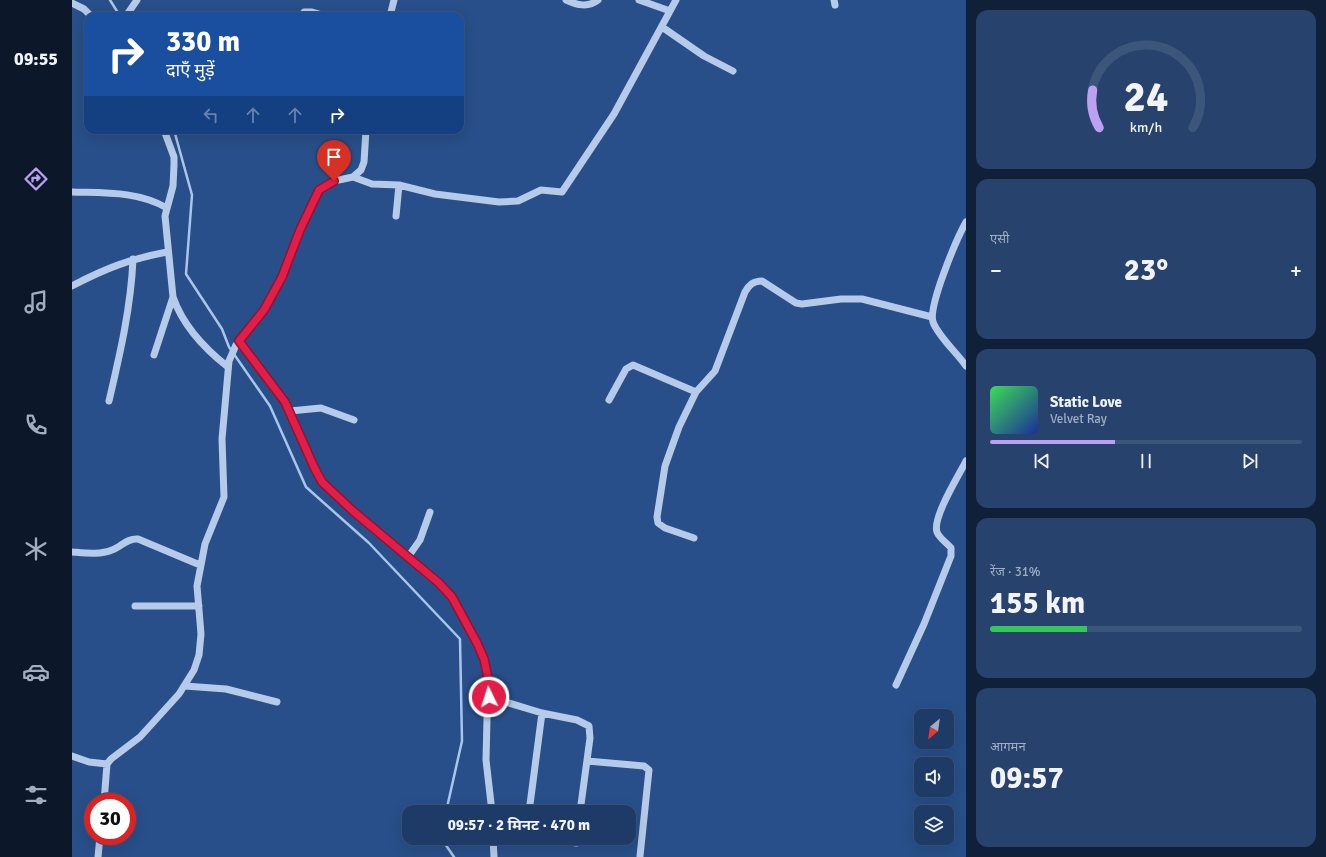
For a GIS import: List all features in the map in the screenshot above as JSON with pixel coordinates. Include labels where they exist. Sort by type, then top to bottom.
[{"type":"street","points":[[129,12],[137,0]]},
{"type":"street","points":[[391,12],[394,0]]},
{"type":"street","points":[[566,0],[582,5],[590,4],[598,0]]},
{"type":"street","points":[[639,0],[670,11]]},
{"type":"street","points":[[353,177],[372,184],[399,185],[435,194],[498,202],[518,201],[541,190],[562,192],[614,114],[676,0]]},
{"type":"street","points":[[72,3],[87,12]]},
{"type":"street","points":[[662,27],[704,56],[733,71]]},
{"type":"street","points":[[165,134],[174,157],[173,186],[166,208],[165,228],[173,297],[176,307],[194,334],[210,352],[228,364]]},
{"type":"street","points":[[105,793],[107,764],[111,759],[140,737],[185,686],[194,670],[199,655],[201,634],[197,586],[200,565],[205,544],[224,497],[222,439],[228,364],[238,343],[264,310],[282,277],[300,230],[319,190],[334,181],[353,177],[361,170],[364,162],[366,134]]},
{"type":"street","points":[[396,216],[399,185]]},
{"type":"street","points":[[72,192],[142,197],[155,201],[166,208]]},
{"type":"street","points":[[966,222],[943,277],[932,317],[936,327],[966,366]]},
{"type":"street","points":[[72,286],[105,268],[133,259],[167,252]]},
{"type":"street","points":[[109,401],[119,360],[132,284],[133,259]]},
{"type":"street","points":[[694,538],[665,528],[658,523],[657,517],[665,466],[670,448],[696,392],[714,371],[745,292],[750,285],[757,281],[768,284],[796,303],[841,299],[862,299],[932,317]]},
{"type":"street","points":[[154,354],[173,297]]},
{"type":"street","points":[[238,343],[276,388],[290,411],[322,482],[353,511],[439,583],[452,597],[477,643],[484,659],[488,678],[489,697],[486,760],[491,805]]},
{"type":"street","points":[[609,400],[626,369],[633,365],[696,392]]},
{"type":"street","points":[[290,411],[321,408],[354,420]]},
{"type":"street","points":[[896,685],[924,624],[951,556],[951,548],[938,535],[936,528],[944,505],[966,461]]},
{"type":"street","points":[[408,557],[420,540],[430,512]]},
{"type":"street","points":[[72,552],[105,552],[118,548],[132,539],[138,539],[200,565]]},
{"type":"street","points":[[134,606],[199,606]]},
{"type":"street","points":[[185,686],[226,689],[277,702]]},
{"type":"street","points":[[489,697],[542,713],[577,720],[589,726],[590,738],[581,805]]},
{"type":"street","points":[[530,805],[542,713]]},
{"type":"street","points":[[72,756],[89,762],[107,764]]},
{"type":"street","points":[[587,761],[644,766],[649,770],[640,856]]},
{"type":"street","points":[[98,857],[99,845]]},
{"type":"street","points":[[493,845],[494,857]]},
{"type":"waterway","points":[[110,0],[118,12]]},
{"type":"waterway","points":[[175,134],[192,195],[186,274],[222,329],[229,347],[270,406],[306,487],[369,543],[460,639],[462,741],[448,805]]},
{"type":"waterway","points":[[446,845],[454,857]]},
{"type":"route","points":[[334,181],[319,190],[300,230],[282,277],[264,310],[239,341],[276,388],[285,402],[305,449],[322,482],[353,511],[439,583],[452,597],[484,659],[488,678],[489,697]]}]
